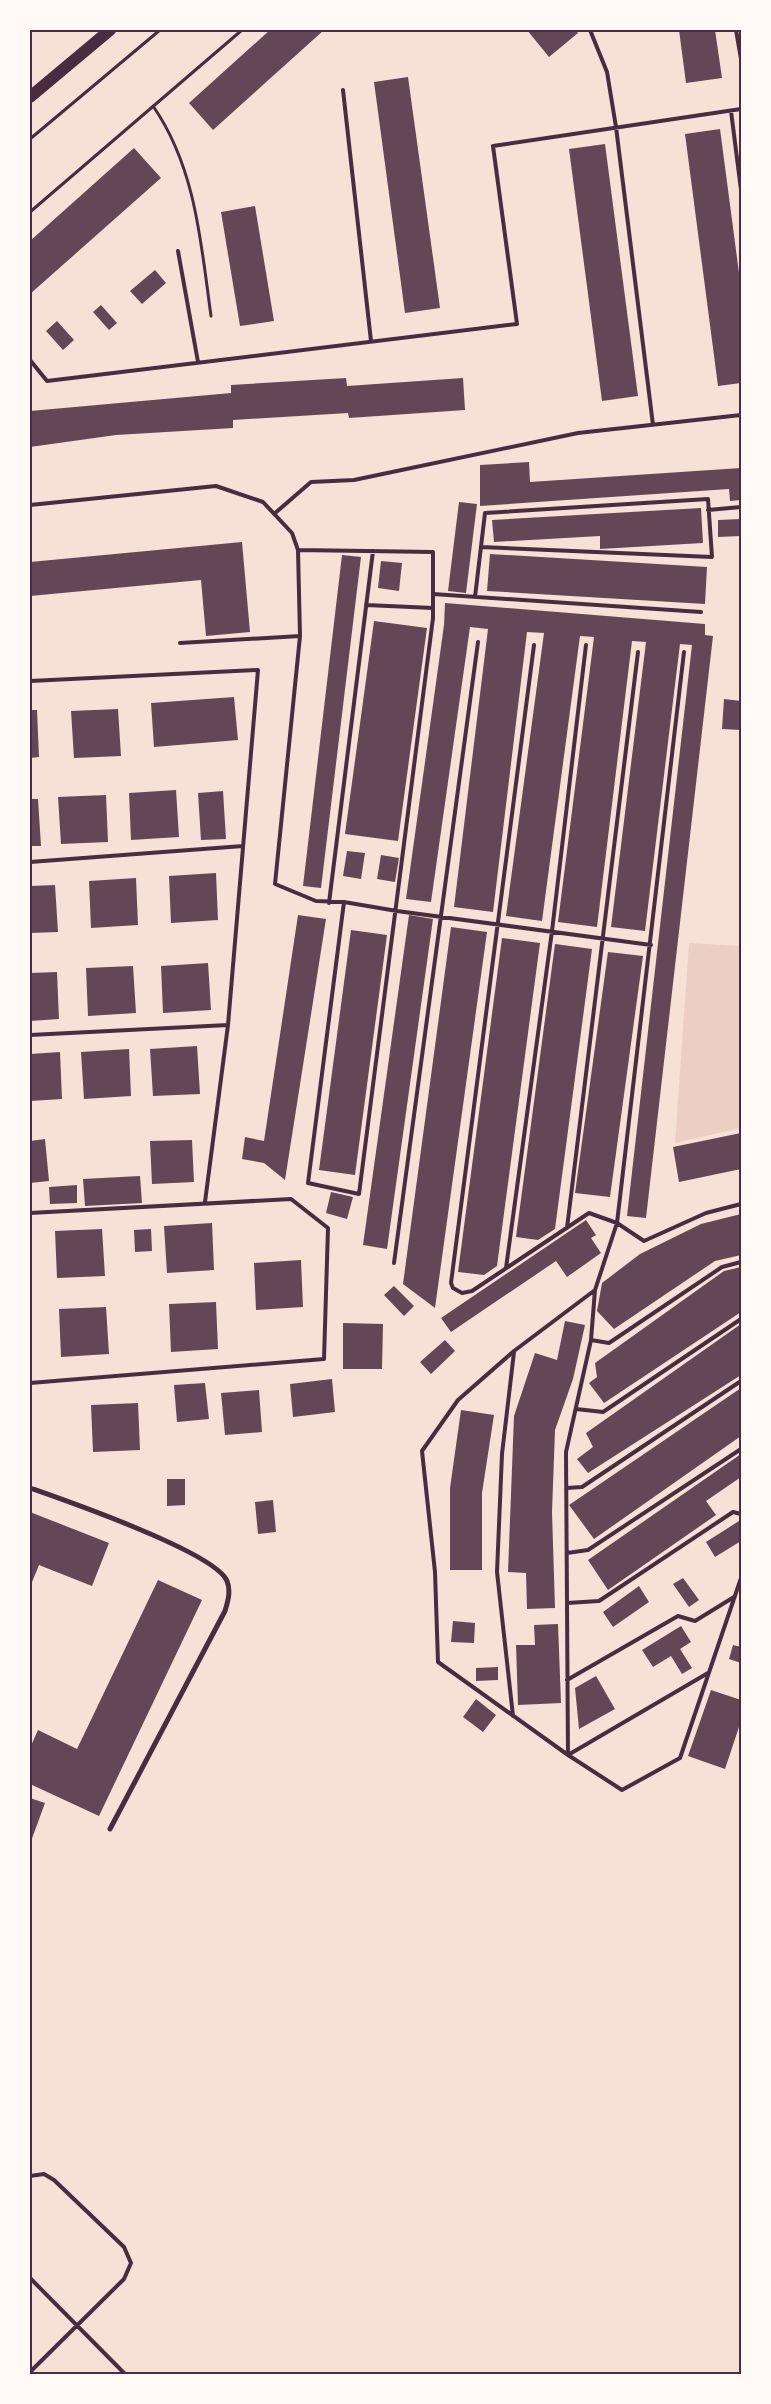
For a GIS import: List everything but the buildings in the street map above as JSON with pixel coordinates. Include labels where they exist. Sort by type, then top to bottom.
[{"type":"main road","points":[[30,97],[110,30]]},
{"type":"street","points":[[30,1488],[130,1524],[211,1565],[226,1580],[229,1597],[225,1611],[110,1829]]},
{"type":"lane","points":[[590,30],[607,72],[616,127],[653,425]]},
{"type":"lane","points":[[736,30],[741,59]]},
{"type":"lane","points":[[343,90],[371,341]]},
{"type":"lane","points":[[30,360],[47,381],[517,324],[493,146],[741,109]]},
{"type":"lane","points":[[731,110],[741,190]]},
{"type":"lane","points":[[178,251],[198,362]]},
{"type":"lane","points":[[274,514],[311,482],[354,480],[578,433],[741,415]]},
{"type":"lane","points":[[30,505],[216,486],[263,502],[292,533],[298,550],[300,636],[275,884],[316,901],[329,903],[344,902],[397,911],[552,930],[651,945]]},
{"type":"lane","points":[[475,597],[485,513],[708,499],[712,557],[481,547]]},
{"type":"lane","points":[[708,510],[741,508]]},
{"type":"lane","points":[[298,550],[433,552],[433,608],[397,911],[359,1194],[308,1183],[344,902]]},
{"type":"lane","points":[[329,903],[373,551]]},
{"type":"lane","points":[[433,594],[701,612]]},
{"type":"lane","points":[[366,605],[433,608]]},
{"type":"lane","points":[[180,643],[300,636]]},
{"type":"lane","points":[[394,1263],[478,642]]},
{"type":"lane","points":[[534,645],[496,924],[451,1283],[457,1291],[467,1293],[589,1213],[617,1222],[644,1241],[706,1212],[741,1204]]},
{"type":"lane","points":[[506,1268],[552,930],[586,645]]},
{"type":"lane","points":[[567,1228],[638,652]]},
{"type":"lane","points":[[568,1755],[566,1452],[591,1340],[596,1290],[617,1222],[684,652]]},
{"type":"lane","points":[[30,681],[258,670],[228,1025],[205,1202]]},
{"type":"lane","points":[[30,862],[243,846]]},
{"type":"lane","points":[[30,1035],[228,1025]]},
{"type":"lane","points":[[30,1213],[205,1202],[291,1199],[328,1228],[324,1359],[30,1383]]},
{"type":"lane","points":[[591,1340],[609,1343],[722,1267],[741,1262]]},
{"type":"lane","points":[[596,1290],[514,1351],[458,1400],[422,1451],[435,1572],[438,1662],[568,1755],[622,1790],[680,1758],[741,1578]]},
{"type":"lane","points":[[576,1409],[603,1412],[741,1319]]},
{"type":"lane","points":[[513,1716],[497,1572],[502,1454],[514,1351]]},
{"type":"lane","points":[[567,1488],[582,1486],[741,1381]]},
{"type":"lane","points":[[567,1553],[588,1550],[741,1449]]},
{"type":"lane","points":[[567,1603],[599,1601],[733,1512],[741,1514]]},
{"type":"lane","points":[[567,1680],[678,1616],[695,1621],[734,1598]]},
{"type":"lane","points":[[568,1755],[709,1672]]},
{"type":"lane","points":[[30,2176],[44,2174],[54,2180],[124,2248],[130,2257],[130,2269],[124,2279],[30,2372]]},
{"type":"lane","points":[[30,2278],[125,2374]]},
{"type":"path","points":[[30,139],[160,30]]},
{"type":"path","points":[[30,212],[242,30]]},
{"type":"path","points":[[153,106],[162,119],[192,187],[211,316]]},
{"type":"shaded area","points":[[689,943],[741,946],[741,1128],[675,1143]]}]
